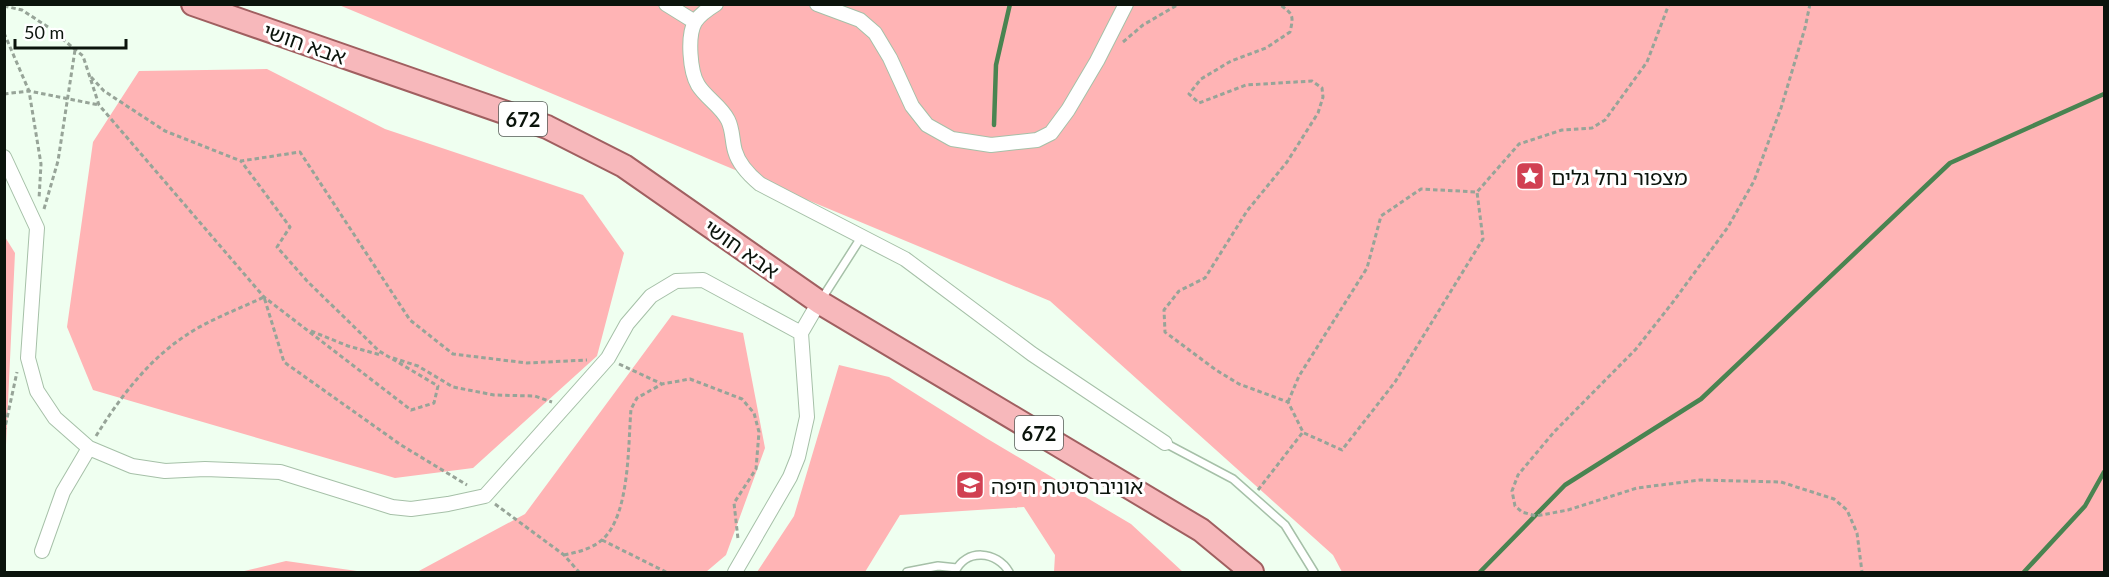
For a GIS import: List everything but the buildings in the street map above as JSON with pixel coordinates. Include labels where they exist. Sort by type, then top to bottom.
[{"type":"main road","name":"אבא חושי","points":[[193,4],[547,127],[624,166],[819,302],[1201,530],[1252,573]]},
{"type":"street","points":[[666,4],[695,22]]},
{"type":"street","points":[[716,4],[695,22],[690,56],[693,73],[698,85],[727,117],[735,151],[748,174],[760,183],[905,259],[1032,354],[1165,443]]},
{"type":"street","points":[[817,4],[860,20],[874,33],[890,57],[912,106],[927,125],[952,139],[991,145],[1037,140],[1051,133],[1061,121],[1097,61],[1126,4]]},
{"type":"street","points":[[4,157],[37,228],[28,358],[37,391],[55,418],[89,448],[132,466],[165,471],[205,469],[280,472],[392,507],[420,508],[485,496],[608,358],[627,324],[651,296],[676,281],[703,280],[801,333]]},
{"type":"street","points":[[735,573],[790,477],[804,438],[807,417],[801,333],[819,302]]},
{"type":"street","points":[[42,551],[63,492],[89,448]]},
{"type":"lane","points":[[819,302],[862,236]]},
{"type":"lane","points":[[1165,443],[1233,478],[1285,525],[1314,573]]},
{"type":"lane","points":[[907,573],[938,566],[956,570],[964,560],[984,555],[994,557],[1009,573]]},
{"type":"path","points":[[1097,61],[1143,25],[1179,4]]},
{"type":"path","points":[[1279,4],[1290,12],[1293,18],[1290,32],[1266,48],[1231,61],[1201,79],[1189,94],[1199,103],[1246,85],[1312,81],[1322,88],[1323,97],[1318,113],[1287,162],[1247,212],[1205,278],[1179,291],[1164,310],[1165,333],[1239,384],[1288,402],[1304,432],[1342,450],[1395,382],[1483,239],[1477,192],[1519,144],[1562,130],[1592,128],[1605,120],[1647,62],[1669,4]]},
{"type":"path","points":[[1810,4],[1781,108],[1758,171],[1728,227],[1636,348],[1554,432],[1518,475],[1512,491],[1515,506],[1522,512],[1536,516],[1568,510],[1637,488],[1700,480],[1781,482],[1834,499],[1847,510],[1857,532],[1862,573]]},
{"type":"path","points":[[4,6],[22,10],[48,27],[83,56],[99,105],[264,297],[411,410],[434,403],[438,386],[379,351],[308,282],[277,247],[290,226],[241,161]]},
{"type":"path","points":[[4,33],[29,91],[41,164],[37,228]]},
{"type":"path","points":[[37,228],[58,161],[75,50]]},
{"type":"path","points":[[90,76],[104,91],[165,131],[241,161],[300,152],[410,320],[453,354],[527,363],[608,358],[662,384]]},
{"type":"path","points":[[4,94],[29,91],[99,105]]},
{"type":"path","points":[[1288,402],[1299,376],[1367,268],[1381,216],[1421,189],[1477,192]]},
{"type":"path","points":[[89,448],[114,407],[153,361],[185,335],[264,297]]},
{"type":"path","points":[[264,297],[284,362],[401,446],[485,496],[564,555],[579,573]]},
{"type":"path","points":[[307,330],[348,346],[418,366],[453,387],[494,395],[535,396],[554,402],[560,413]]},
{"type":"path","points":[[564,555],[581,551],[602,540],[617,520],[623,495],[631,409],[637,398],[662,384],[690,379],[742,399],[754,413],[759,432],[756,469],[734,503],[738,545],[747,552]]},
{"type":"path","points":[[1254,497],[1304,432]]},
{"type":"path","points":[[602,540],[666,573]]},
{"type":"shaded area","points":[[339,5],[2104,5],[2104,572],[1342,572],[1333,555],[1050,301]]},
{"type":"shaded area","points":[[267,69],[385,129],[583,195],[624,253],[597,356],[473,468],[395,478],[93,390],[67,327],[93,142],[139,71]]},
{"type":"shaded area","points":[[4,237],[15,253],[5,466]]},
{"type":"shaded area","points":[[672,315],[743,333],[765,448],[726,555],[706,572],[417,572],[525,514]]},
{"type":"shaded area","points":[[839,365],[889,377],[1131,524],[1183,572],[1054,572],[1055,555],[1024,507],[900,515],[865,572],[757,572],[794,516]]},
{"type":"shaded area","points":[[286,561],[364,572],[240,572]]},
{"type":"waterway","points":[[994,125],[996,65],[1010,4]]},
{"type":"waterway","points":[[1480,572],[1565,485],[1701,399],[1950,163],[2104,94]]},
{"type":"waterway","points":[[2024,572],[2085,506],[2104,472]]},
{"type":"place","name":"מצפור נחל גלים","points":[[1530,176]]},
{"type":"place","name":"אוניברסיטת חיפה","points":[[970,485]]}]
